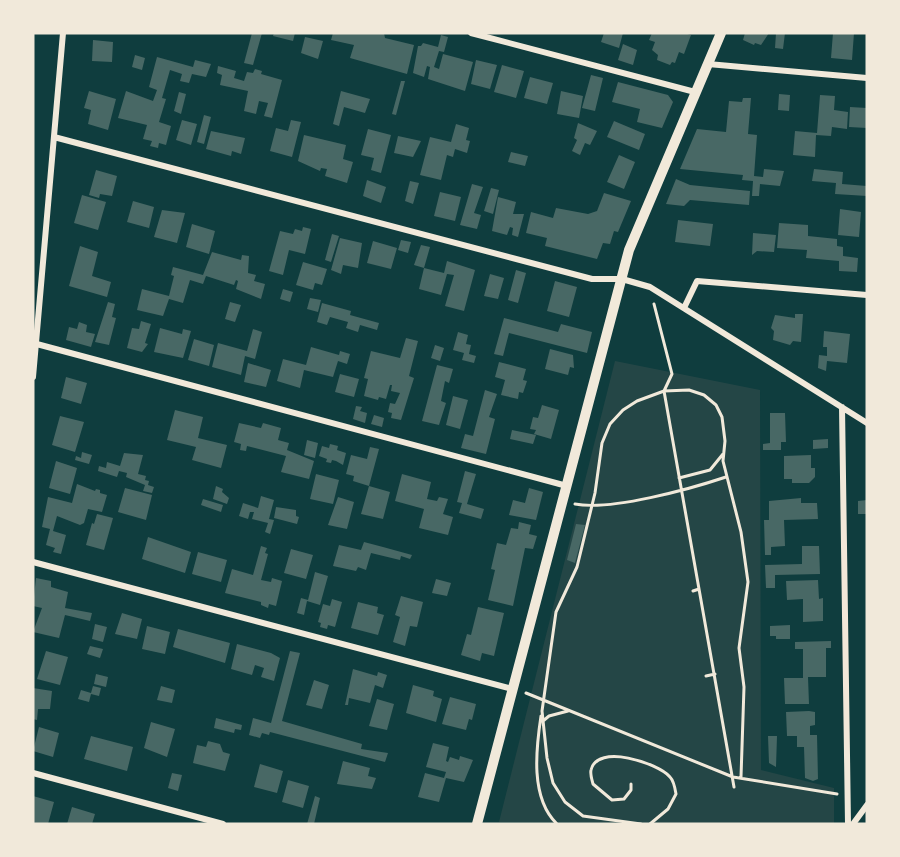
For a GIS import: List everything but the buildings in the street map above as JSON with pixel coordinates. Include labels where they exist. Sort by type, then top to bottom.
[{"type":"street","points":[[33,377],[34,344],[63,33]]},
{"type":"street","points":[[471,33],[695,92]]},
{"type":"street","points":[[477,824],[629,250],[721,33]]},
{"type":"street","points":[[707,64],[867,78]]},
{"type":"street","points":[[54,137],[592,279],[622,279],[650,287],[867,423]]},
{"type":"street","points":[[684,308],[697,281],[867,296]]},
{"type":"street","points":[[34,344],[567,486]]},
{"type":"street","points":[[842,407],[848,824]]},
{"type":"street","points":[[33,562],[513,688]]},
{"type":"street","points":[[33,773],[224,824]]},
{"type":"street","points":[[853,824],[867,805]]},
{"type":"path","points":[[650,287],[672,374],[664,391],[734,787]]},
{"type":"path","points":[[557,824],[541,800],[536,750],[556,612],[577,567],[597,483],[602,443],[610,424],[638,400],[664,391],[689,390],[704,395],[716,405],[722,417],[726,477],[741,532],[748,582],[739,648],[744,687],[741,777]]},
{"type":"path","points":[[679,478],[710,470],[724,452]]},
{"type":"path","points":[[563,500],[590,506],[682,491],[726,477]]},
{"type":"path","points":[[693,591],[699,590]]},
{"type":"path","points":[[706,676],[715,674]]},
{"type":"path","points":[[513,688],[733,777],[834,795],[848,793]]},
{"type":"path","points":[[542,711],[553,783],[565,802],[582,816],[640,824]]},
{"type":"path","points":[[543,721],[549,716],[570,711]]},
{"type":"path","points":[[631,784],[631,790],[624,799],[612,800],[592,784],[591,770],[597,761],[606,757],[625,757],[662,769],[673,778],[676,794],[668,809],[650,824]]},
{"type":"shaded area","points":[[615,361],[760,390],[761,770],[834,788],[834,824],[499,822]]}]
